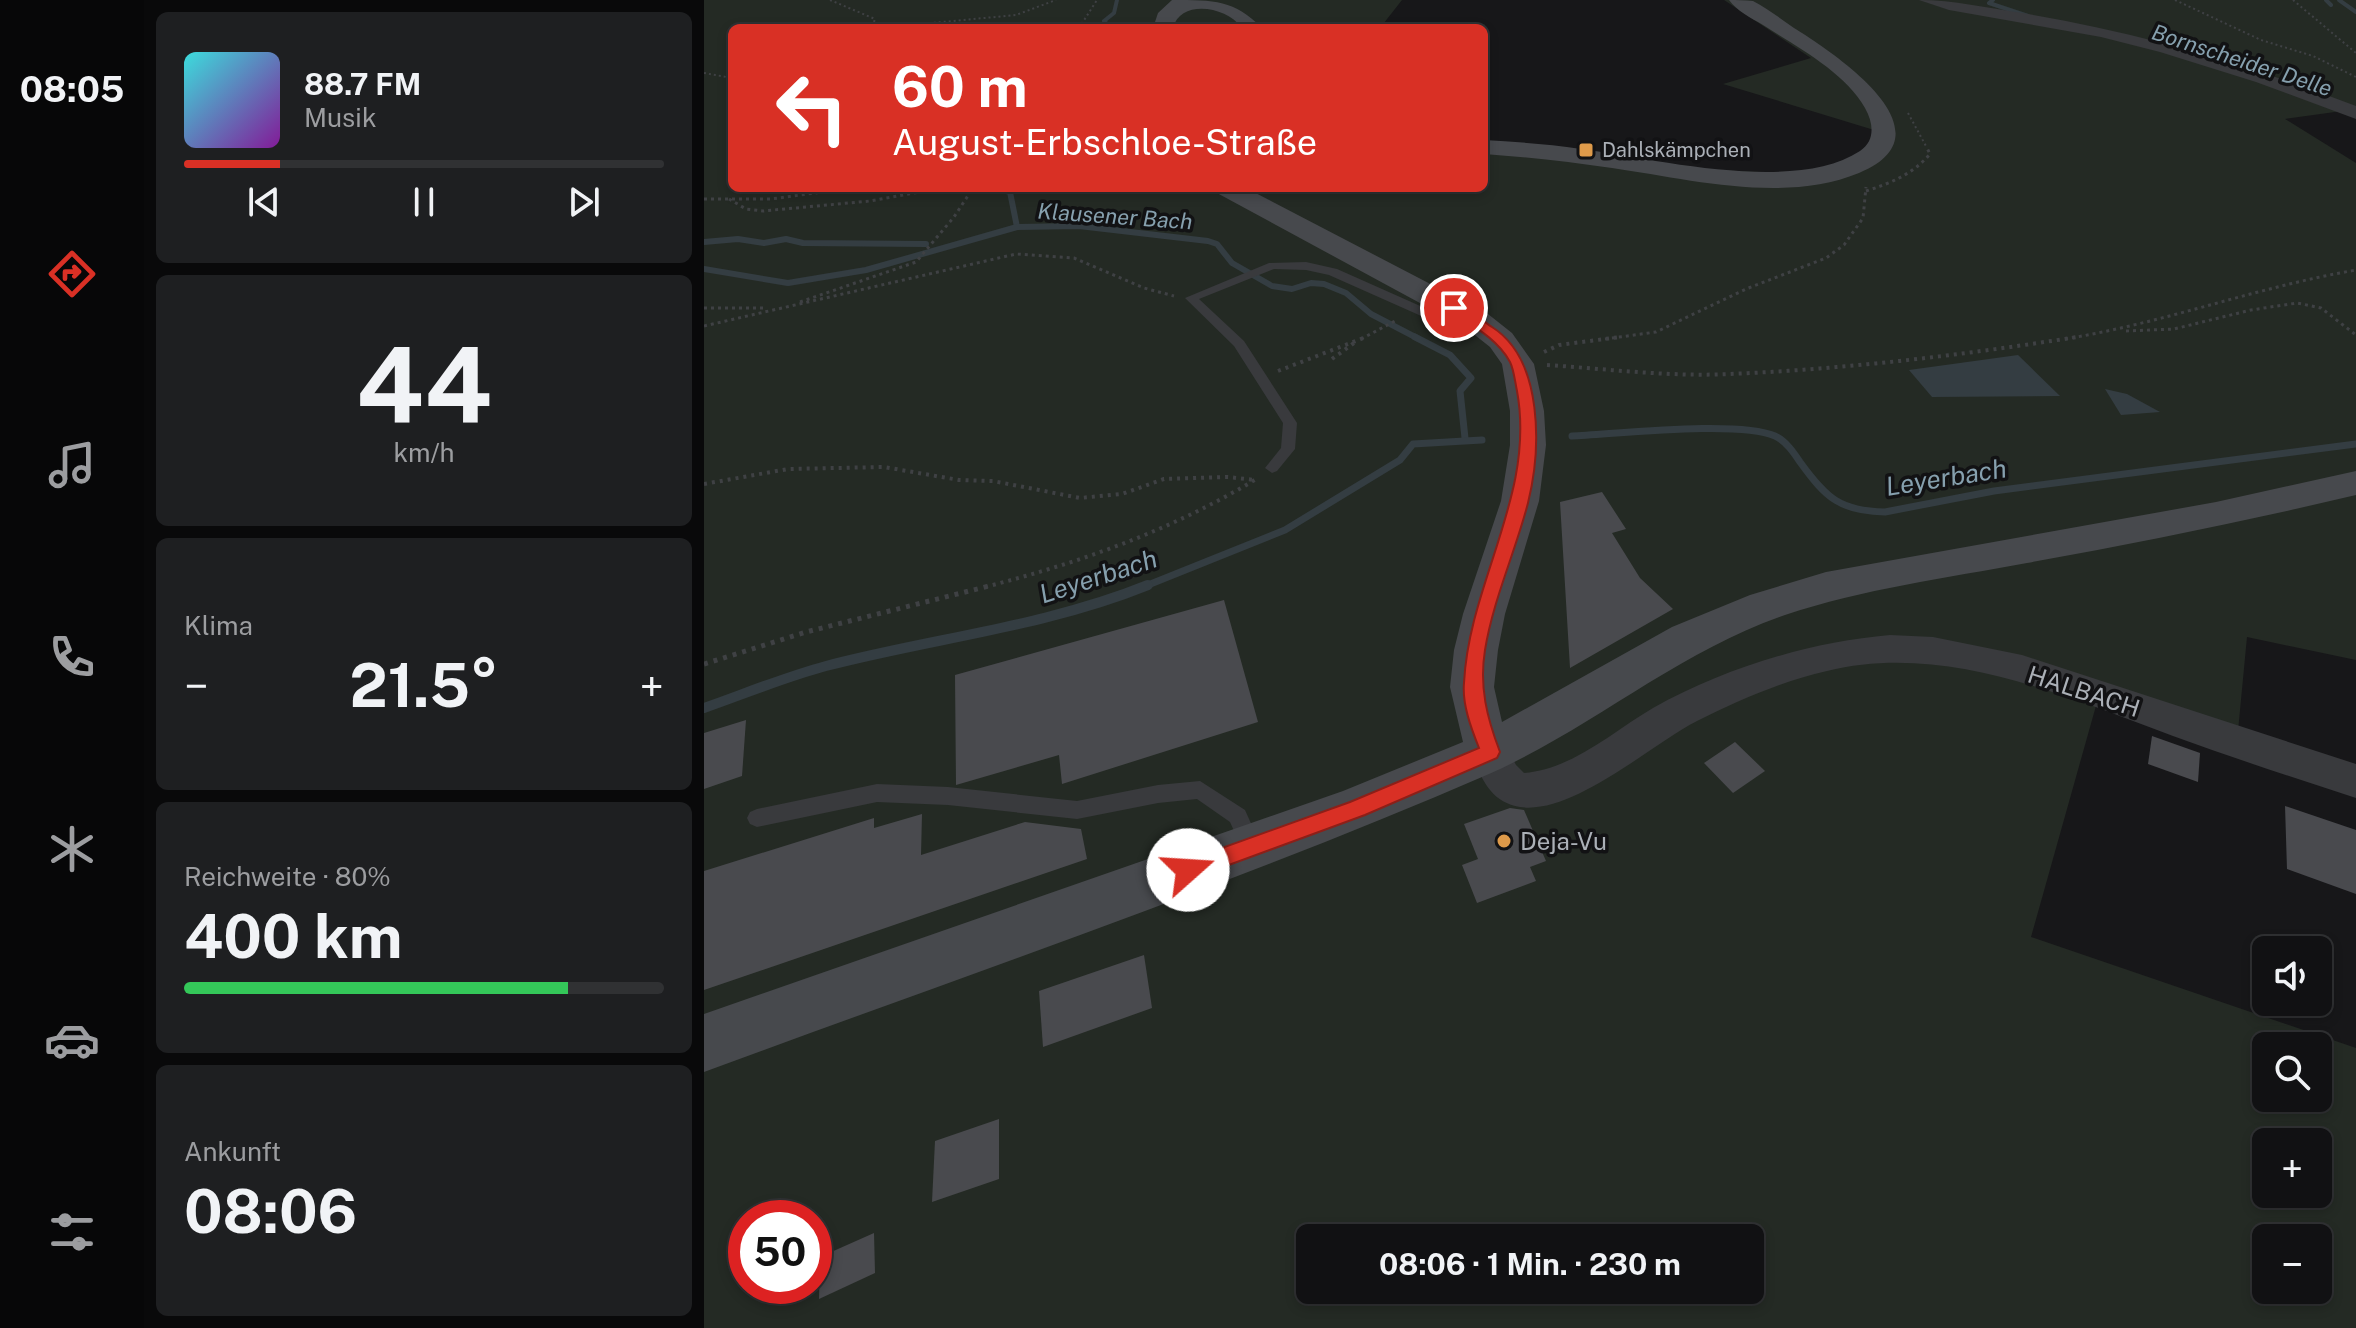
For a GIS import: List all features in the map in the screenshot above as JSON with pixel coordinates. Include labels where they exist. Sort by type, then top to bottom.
[{"type":"main road","points":[[1164,24],[1165,13],[1171,7],[1202,0]]},
{"type":"main road","points":[[1209,0],[1230,3],[1239,9],[1249,24]]},
{"type":"main road","points":[[1488,147],[1584,156],[1729,177],[1809,176],[1863,163],[1883,143],[1885,133],[1881,115],[1868,96],[1835,66],[1738,0]]},
{"type":"main road","points":[[1234,192],[1477,321],[1521,354],[1528,445],[1520,501],[1484,614],[1472,687],[1480,726],[1490,752]]},
{"type":"main road","points":[[704,1043],[1357,808],[1490,752],[1687,639],[1765,606],[1826,587],[2216,515],[2356,483]]},
{"type":"street","points":[[1927,0],[2071,26],[2176,50],[2238,69],[2354,112]]},
{"type":"street","name":"HALBACH","points":[[1490,752],[1502,778],[1511,786],[1521,790],[1542,789],[1567,780],[1681,711],[1805,663],[1873,649],[1959,654],[2112,698],[2356,781]]},
{"type":"lane","points":[[1272,468],[1288,449],[1290,423],[1239,344],[1191,298],[1263,269],[1287,264],[1333,272],[1521,354]]},
{"type":"lane","points":[[757,818],[877,793],[948,796],[1077,810],[1158,794],[1200,790],[1238,816],[1252,848]]},
{"type":"path","points":[[830,0],[875,19],[873,24]]},
{"type":"path","points":[[922,24],[1016,15],[1056,0]]},
{"type":"path","points":[[1082,24],[1097,0]]},
{"type":"path","points":[[2175,0],[2261,40],[2313,56],[2356,77]]},
{"type":"path","points":[[2293,0],[2356,53]]},
{"type":"path","points":[[704,73],[728,77]]},
{"type":"path","points":[[1521,354],[1559,345],[1656,332],[1732,295],[1826,258],[1844,245],[1863,218],[1864,173],[1851,168]]},
{"type":"path","points":[[704,199],[771,199],[823,192]]},
{"type":"path","points":[[729,199],[746,209],[763,211],[870,201],[919,192]]},
{"type":"path","points":[[704,308],[786,307],[903,268],[918,260],[970,192]]},
{"type":"path","points":[[704,326],[899,283],[971,260],[1029,253],[1088,261],[1129,283],[1191,298]]},
{"type":"path","points":[[1521,354],[1675,374],[1777,373],[1956,356],[2121,330],[2305,279],[2356,270]]},
{"type":"path","points":[[2121,330],[2142,334],[2168,332],[2288,303],[2316,306],[2356,335]]},
{"type":"path","points":[[1260,377],[1356,341],[1398,319]]},
{"type":"path","points":[[1332,359],[1356,341]]},
{"type":"path","points":[[704,484],[788,469],[884,467],[959,480],[993,481],[1080,498],[1122,494],[1164,479],[1228,477],[1255,480]]},
{"type":"path","points":[[704,664],[822,628],[993,587],[1092,556],[1195,514],[1272,468]]},
{"type":"shaded area","points":[[704,0],[1402,0],[1383,24],[728,24],[728,192],[1488,192],[1488,141],[1689,169],[1787,173],[1842,165],[1871,145],[1874,130],[1723,84],[1811,58],[1724,0],[2356,0],[2356,113],[2342,111],[2285,119],[2356,163],[2356,660],[2247,637],[2238,731],[2101,688],[2031,937],[2252,1012],[2252,1016],[2262,1016],[2309,1032],[2252,1032],[2252,1112],[2332,1112],[2332,1040],[2356,1048],[2356,1328],[704,1328]]},
{"type":"shaded area","points":[[2018,355],[2060,396],[1932,397],[1909,370]]},
{"type":"shaded area","points":[[2105,389],[2127,394],[2160,412],[2121,415]]},
{"type":"building","points":[[1602,492],[1626,529],[1612,533],[1640,578],[1673,609],[1570,668],[1560,502]]},
{"type":"building","points":[[1224,600],[1258,722],[1062,784],[1059,755],[956,785],[955,675]]},
{"type":"building","points":[[746,720],[742,776],[704,789],[704,733]]},
{"type":"building","points":[[2152,736],[2200,753],[2198,782],[2148,764]]},
{"type":"building","points":[[1735,742],[1765,771],[1733,793],[1704,763]]},
{"type":"building","points":[[2285,806],[2356,830],[2356,894],[2287,869]]},
{"type":"building","name":"Deja-Vu","points":[[1510,808],[1524,810],[1546,861],[1530,867],[1536,881],[1477,903],[1462,865],[1478,859],[1464,824]]},
{"type":"building","points":[[922,814],[921,855],[1025,822],[1081,829],[1087,859],[704,990],[704,871],[874,818],[874,828]]},
{"type":"building","points":[[1144,955],[1152,1008],[1043,1047],[1039,991]]},
{"type":"building","points":[[999,1119],[999,1179],[932,1202],[935,1141]]},
{"type":"building","points":[[874,1233],[875,1273],[832,1293],[832,1252]]},
{"type":"waterway","points":[[1107,24],[1104,21],[1114,13],[1117,0]]},
{"type":"waterway","name":"Bornscheider Delle","points":[[1993,0],[1989,3],[2028,16]]},
{"type":"waterway","points":[[2326,0],[2331,5]]},
{"type":"waterway","points":[[2339,0],[2356,12]]},
{"type":"waterway","points":[[1010,192],[1017,227]]},
{"type":"waterway","name":"Klausener Bach","points":[[1017,227],[1079,226],[1208,241],[1217,244],[1232,263],[1272,286],[1292,289],[1311,283],[1324,284],[1346,293],[1371,314],[1419,339]]},
{"type":"waterway","name":"Klausener Bach","points":[[704,269],[788,283],[866,270],[1017,227]]},
{"type":"waterway","points":[[704,242],[738,239],[764,243],[786,239],[803,243],[926,244]]},
{"type":"waterway","name":"Klausener Bach","points":[[1415,337],[1450,355],[1471,378],[1460,391],[1465,438]]},
{"type":"waterway","name":"Leyerbach","points":[[1572,436],[1706,428],[1758,431],[1783,441],[1818,485],[1835,500],[1856,509],[1885,512],[1994,491],[2356,444]]},
{"type":"waterway","name":"Leyerbach","points":[[1148,585],[1285,530],[1400,460],[1413,444],[1482,440]]},
{"type":"waterway","name":"Leyerbach","points":[[704,708],[826,666],[1029,622],[1148,585]]},
{"type":"waterway","name":"Leyerbach","points":[[1143,587],[1148,585]]},
{"type":"place","name":"Dahlskämpchen","points":[[1586,150]]},
{"type":"place","name":"Deja-Vu","points":[[1504,841]]},
{"type":"route","points":[[1188,870],[1357,808],[1490,752],[1480,726],[1472,687],[1476,650],[1484,614],[1520,501],[1528,445],[1527,411],[1518,364],[1511,354],[1493,333],[1454,308]]}]
